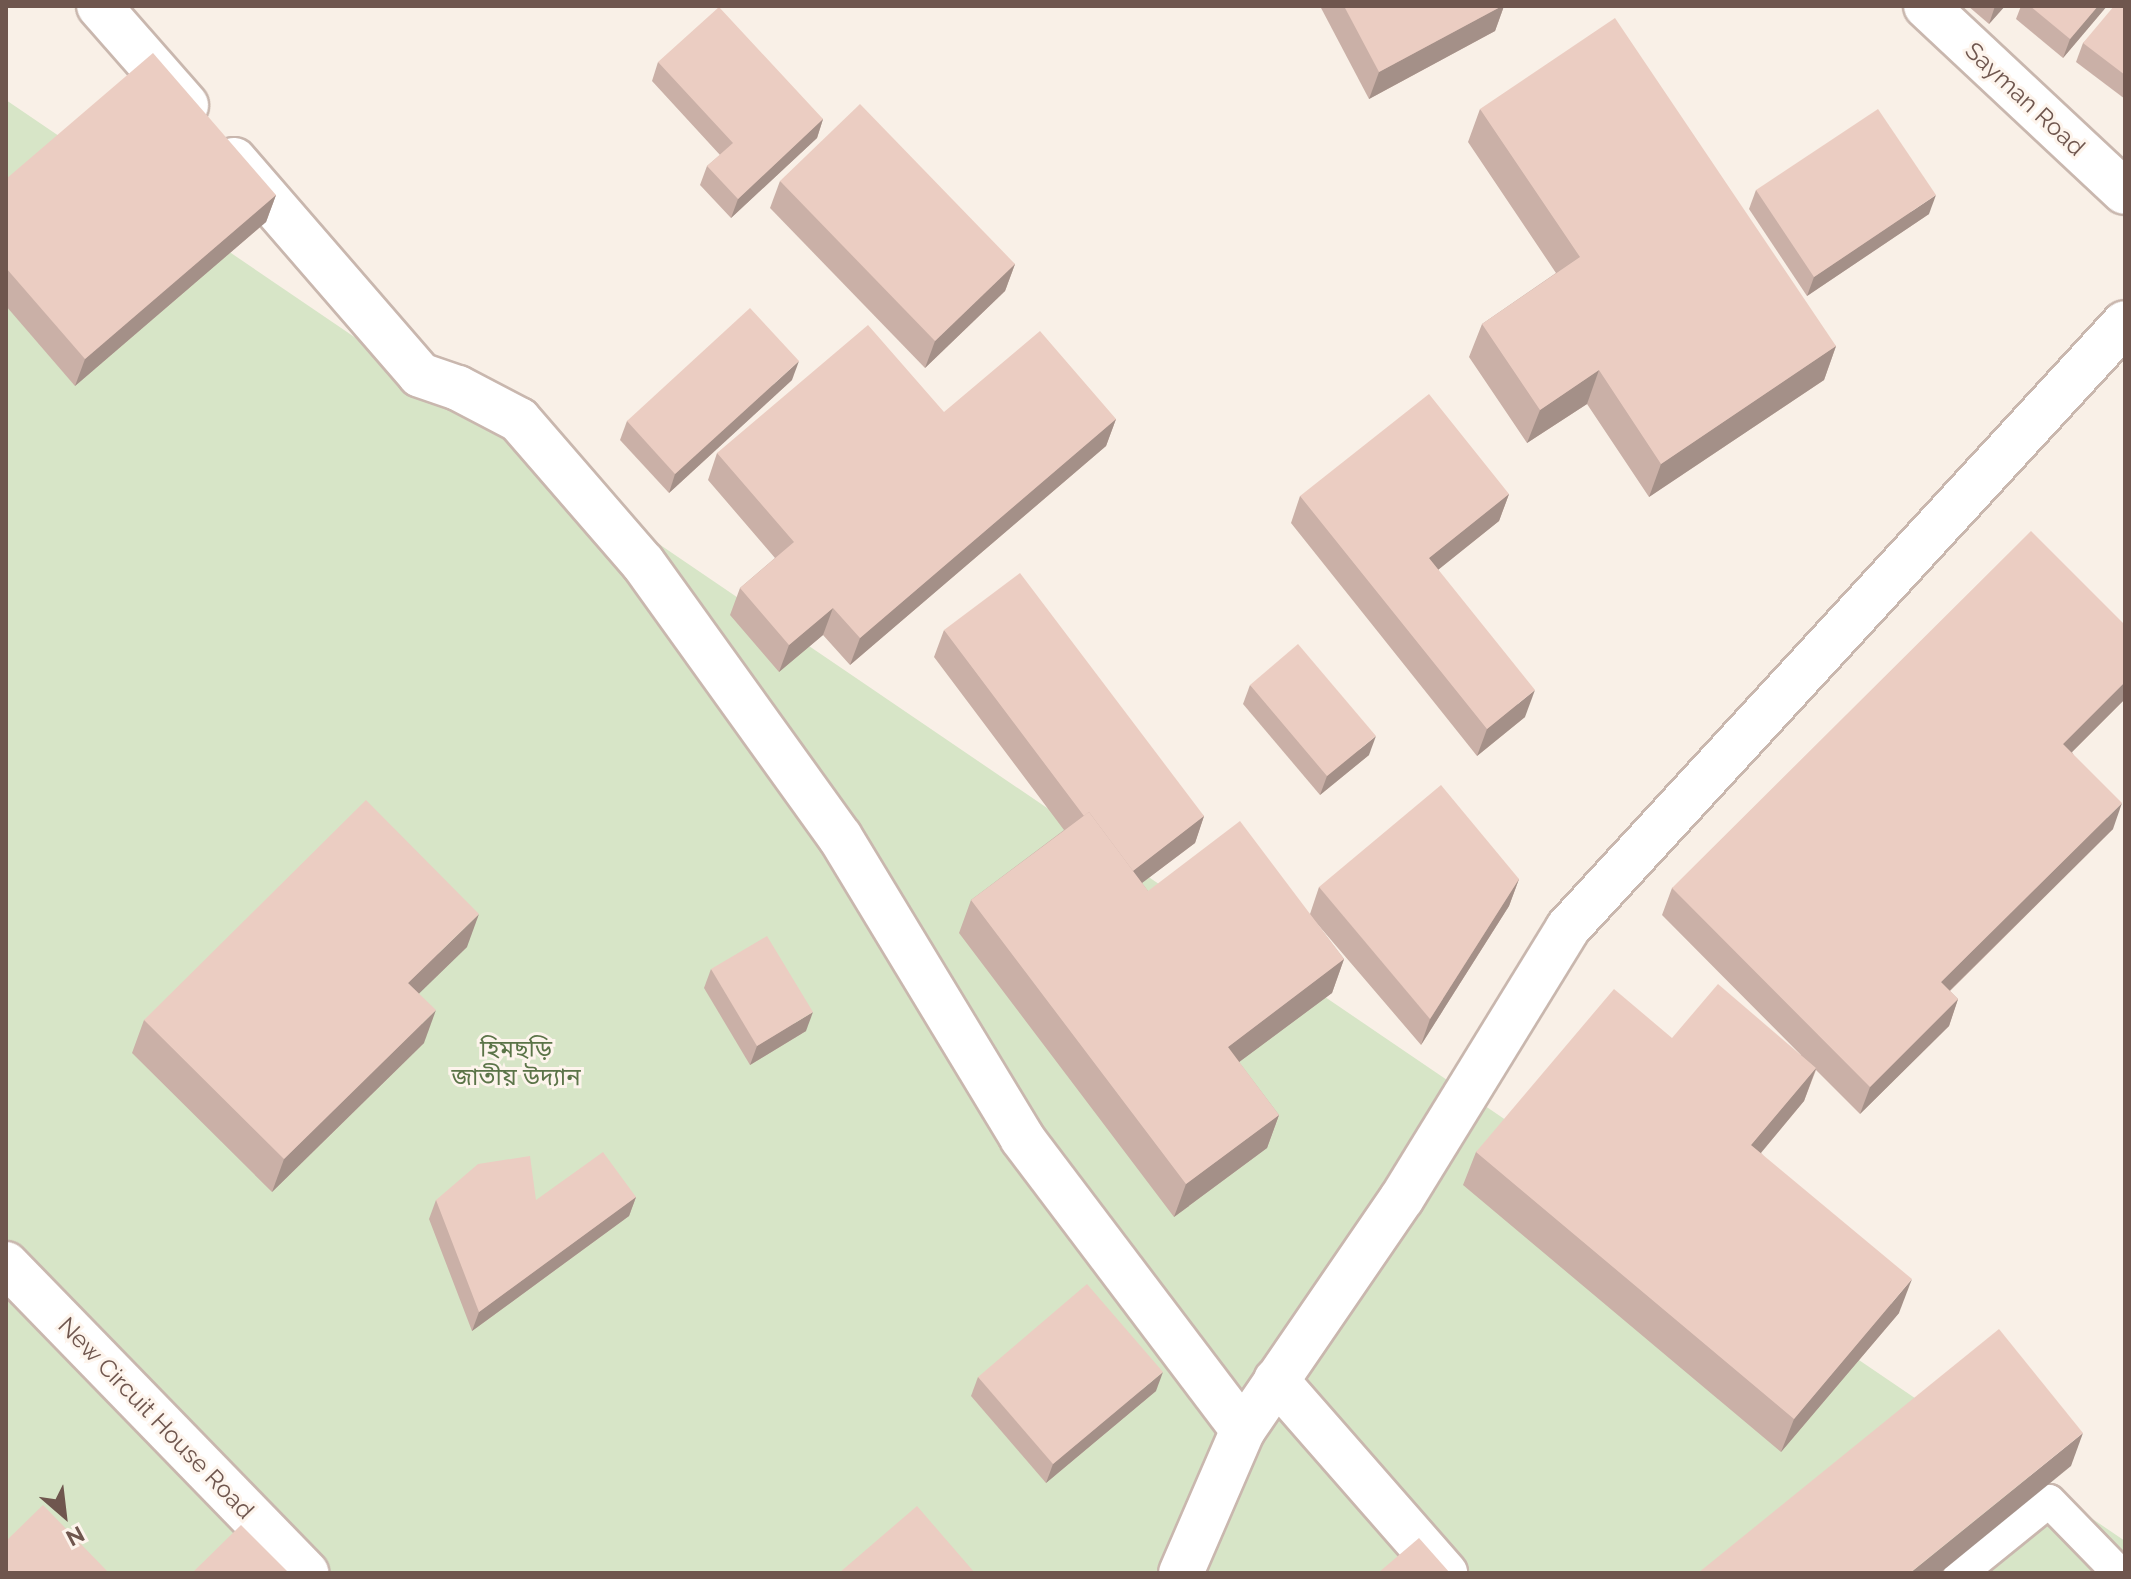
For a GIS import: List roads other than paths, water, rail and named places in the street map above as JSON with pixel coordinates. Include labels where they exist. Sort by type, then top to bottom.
[{"type":"street","points":[[99,6],[420,375],[458,388],[519,420],[643,563],[840,837],[1022,1138],[1243,1430]]},
{"type":"street","name":"Sayman Road","points":[[1926,6],[2125,192]]},
{"type":"street","points":[[1181,1573],[1243,1430],[1402,1198],[1568,928],[2125,323]]},
{"type":"street","name":"New Circuit House Road","points":[[6,1264],[307,1573]]},
{"type":"street","points":[[1276,1380],[1445,1573]]},
{"type":"lane","points":[[1960,1573],[2049,1501],[2119,1573]]},
{"type":"park label","name":"হিমছড়ি জাতীয় উদ্যান","points":[[516,1063]]}]
